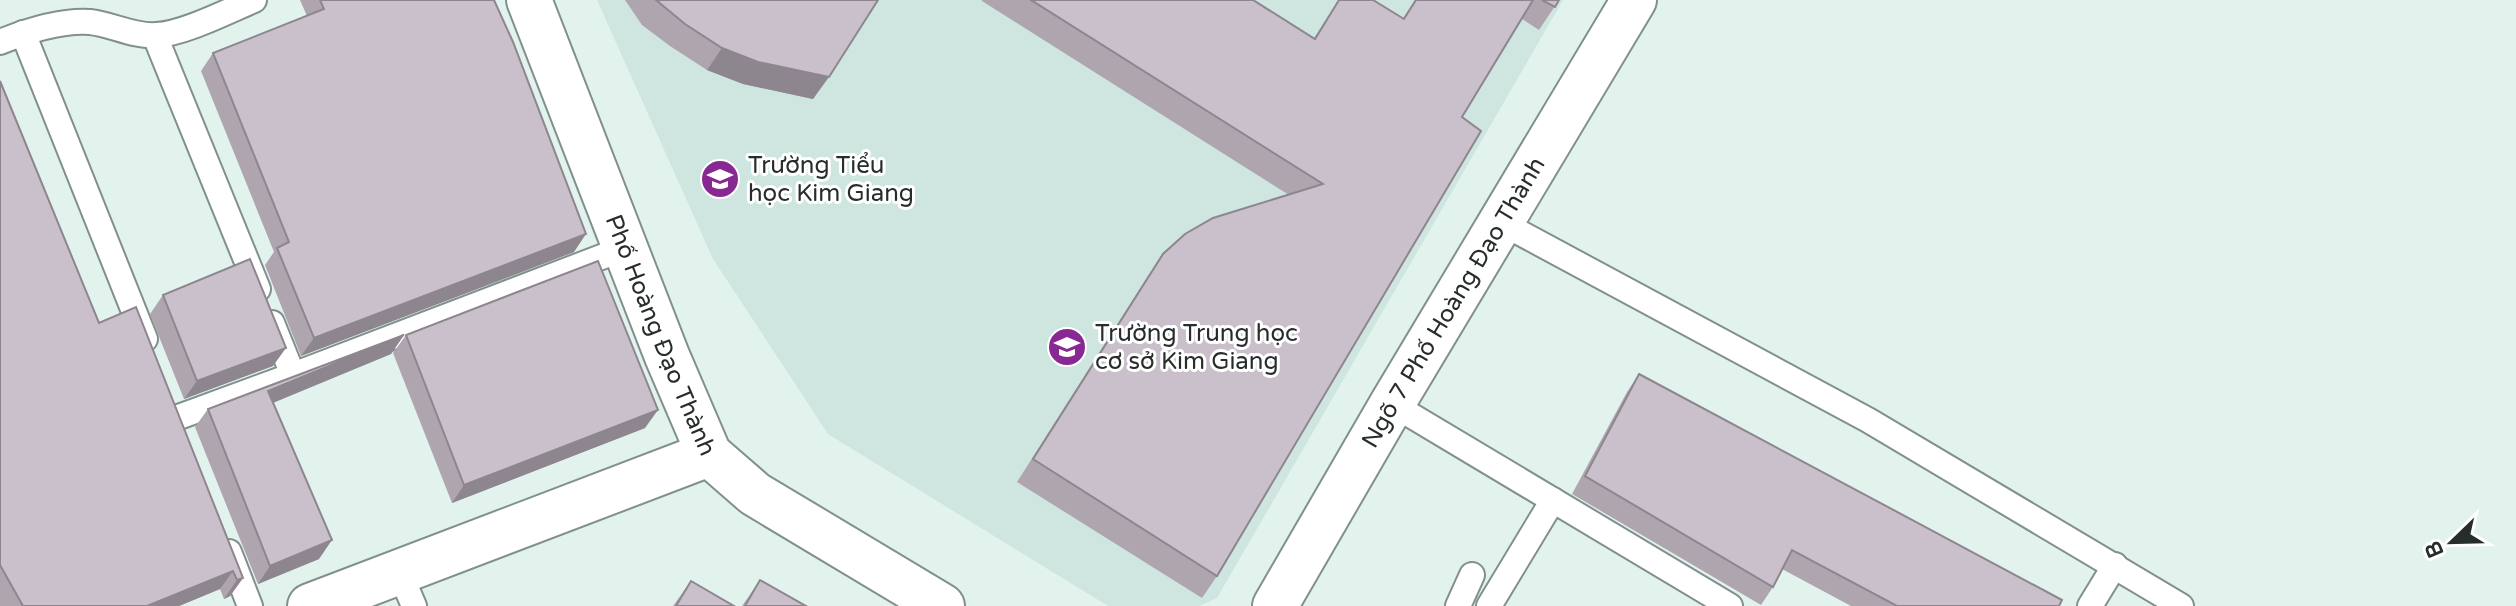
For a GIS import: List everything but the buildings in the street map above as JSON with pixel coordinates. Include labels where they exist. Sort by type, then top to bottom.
[{"type":"street","name":"Phố Hoàng Đạo Thành","points":[[529,0],[667,356],[709,454],[755,494],[942,606]]},
{"type":"street","name":"Ngõ 7 Phố Hoàng Đạo Thành","points":[[1275,606],[1634,0]]},
{"type":"street","points":[[310,606],[407,589],[709,454]]},
{"type":"lane","points":[[152,359],[11,37],[68,22],[86,11],[155,36],[193,26],[254,0]]},
{"type":"lane","points":[[155,36],[293,375]]},
{"type":"lane","points":[[1500,222],[1868,420],[2181,606]]},
{"type":"lane","points":[[176,418],[625,248]]},
{"type":"lane","points":[[1392,404],[1730,606]]},
{"type":"lane","points":[[1489,606],[1553,500]]},
{"type":"lane","points":[[222,534],[250,606]]},
{"type":"lane","points":[[2090,606],[2115,565]]},
{"type":"lane","points":[[1458,606],[1472,575]]},
{"type":"shaded area","name":"Trường Trung học cơ sở Kim Giang","points":[[597,0],[1563,0],[1217,598],[1199,606],[1108,606],[828,434],[713,259]]},
{"type":"place","name":"Trường Tiểu học Kim Giang","points":[[720,179]]},
{"type":"place","name":"Trường Trung học cơ sở Kim Giang","points":[[1067,347]]}]
